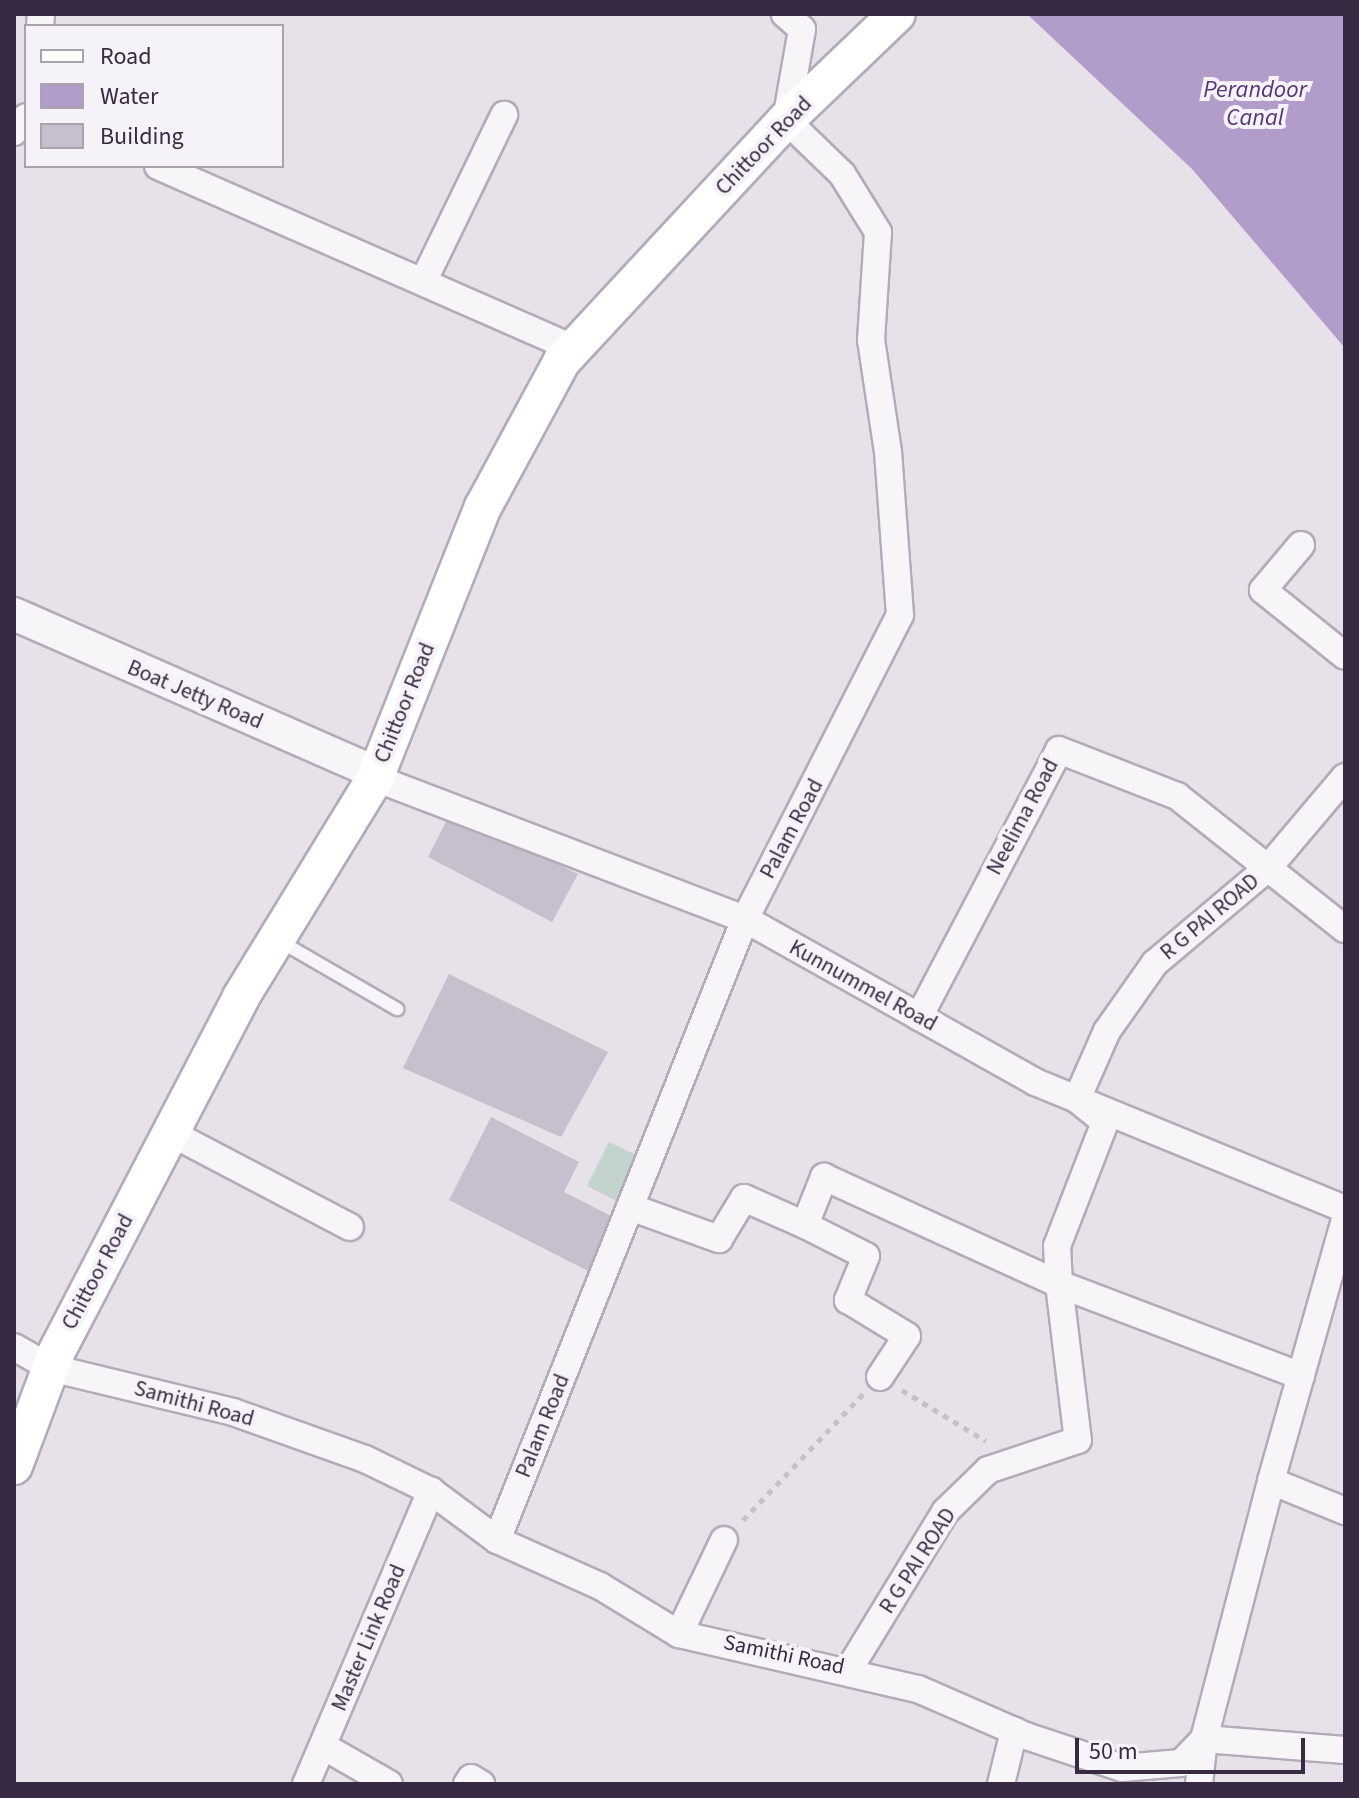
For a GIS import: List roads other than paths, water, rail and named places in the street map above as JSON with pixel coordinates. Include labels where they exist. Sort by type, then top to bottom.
[{"type":"main road","name":"Chittoor Road","points":[[14,1466],[51,1368],[171,1133],[275,938],[376,775],[483,507],[574,349],[786,120],[897,14]]},
{"type":"street","points":[[785,14],[802,29],[786,120]]},
{"type":"street","points":[[423,282],[504,115]]},
{"type":"street","name":"Palam Road","points":[[497,1540],[745,919],[900,615],[888,452],[871,340],[878,232],[842,174],[786,120]]},
{"type":"street","points":[[163,168],[574,349]]},
{"type":"street","points":[[1301,545],[1263,590],[1345,656]]},
{"type":"street","name":"Boat Jetty Road","points":[[14,614],[376,775]]},
{"type":"street","name":"Neelima Road","points":[[919,1017],[1059,750],[1177,796],[1345,929]]},
{"type":"street","name":"Kunnummel Road","points":[[376,775],[745,919],[919,1017],[1077,1099],[1345,1209]]},
{"type":"street","name":"R G PAI ROAD","points":[[849,1669],[945,1512],[988,1470],[1078,1440],[1057,1246],[1105,1122],[1077,1099],[1107,1031],[1155,963],[1268,868],[1345,777]]},
{"type":"street","points":[[171,1133],[350,1227]]},
{"type":"street","points":[[805,1225],[824,1177],[1059,1284],[1301,1376]]},
{"type":"street","points":[[630,1207],[719,1239],[744,1198],[866,1256],[848,1300],[907,1336],[880,1377]]},
{"type":"street","points":[[1199,1784],[1204,1739],[1271,1481],[1345,1219]]},
{"type":"street","name":"Samithi Road","points":[[14,1347],[51,1368],[233,1412],[365,1459],[431,1491],[497,1540],[600,1586],[679,1634],[849,1669],[918,1689],[1014,1731],[1122,1768],[1181,1763],[1204,1739]]},
{"type":"street","points":[[1271,1481],[1345,1511]]},
{"type":"street","name":"Master Link Road","points":[[306,1784],[431,1491]]},
{"type":"street","points":[[679,1634],[724,1540]]},
{"type":"street","points":[[1001,1784],[1014,1731]]},
{"type":"street","points":[[1204,1739],[1345,1750]]},
{"type":"street","points":[[323,1746],[389,1784]]},
{"type":"street","points":[[467,1784],[471,1778],[481,1784]]},
{"type":"lane","points":[[275,938],[397,1009]]},
{"type":"water","name":"Perandoor Canal","points":[[1027,14],[1345,14],[1345,348],[1192,169]]}]
